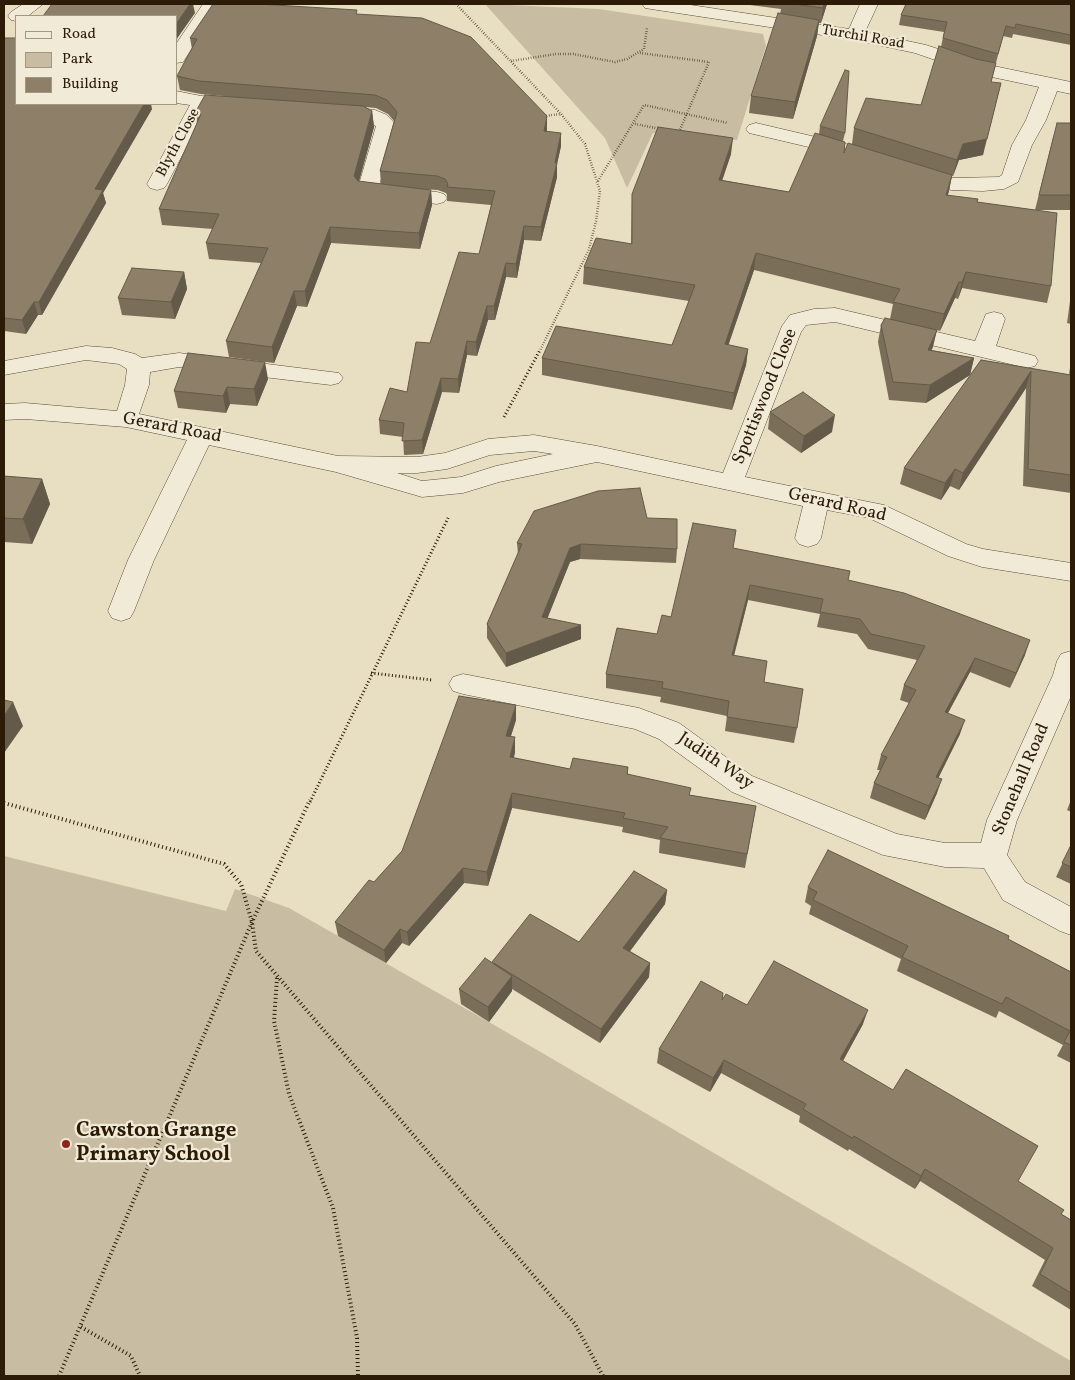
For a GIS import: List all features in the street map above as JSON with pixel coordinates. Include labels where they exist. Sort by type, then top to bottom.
[{"type":"street","points":[[18,15],[34,4]]},
{"type":"street","points":[[178,55],[212,4]]},
{"type":"street","name":"Turchil Road","points":[[654,4],[855,35],[920,49],[980,69],[1071,88]]},
{"type":"street","points":[[855,35],[869,4]]},
{"type":"street","points":[[4,24],[15,17]]},
{"type":"street","points":[[896,166],[951,184],[983,185],[1004,183],[1011,178],[1022,144],[1036,120],[1050,84]]},
{"type":"street","name":"Blyth Close","points":[[178,97],[200,102],[260,106]]},
{"type":"street","name":"Blyth Close","points":[[157,184],[200,102]]},
{"type":"street","points":[[319,110],[368,114],[380,119],[386,125],[367,191],[438,198]]},
{"type":"street","points":[[756,129],[832,146],[869,157]]},
{"type":"street","name":"Spottiswood Close","points":[[731,483],[790,331],[798,320],[814,316],[835,315],[1027,361]]},
{"type":"street","points":[[983,351],[994,319]]},
{"type":"street","points":[[4,368],[86,353],[112,355],[127,359],[139,366],[179,360],[331,378]]},
{"type":"street","points":[[126,419],[137,384],[139,366]]},
{"type":"street","name":"Gerard Road","points":[[4,412],[25,411],[126,419],[338,464],[422,489],[462,486],[496,474],[597,454]]},
{"type":"street","points":[[121,611],[141,560],[202,434]]},
{"type":"street","name":"Gerard Road","points":[[338,464],[416,465],[447,461],[488,447],[534,443],[597,454],[875,511],[957,550],[982,558],[1071,572]]},
{"type":"street","points":[[808,538],[817,499]]},
{"type":"street","name":"Stonehall Road","points":[[1071,661],[1067,675],[1002,820],[992,856],[1014,891],[1071,922]]},
{"type":"street","name":"Judith Way","points":[[463,684],[639,719],[668,731],[742,784],[894,846],[945,855],[992,856]]},
{"type":"path","points":[[456,4],[561,114],[585,144],[600,191],[596,221],[589,249],[543,345],[488,447]]},
{"type":"path","points":[[511,61],[556,54],[573,54],[616,62],[627,59],[644,49],[646,30],[654,4]]},
{"type":"path","points":[[640,53],[709,62],[681,132],[672,130]]},
{"type":"path","points":[[598,180],[644,106],[756,129]]},
{"type":"path","points":[[536,117],[561,114]]},
{"type":"path","points":[[634,124],[662,129]]},
{"type":"path","points":[[60,1376],[252,922],[371,673],[446,523],[462,486]]},
{"type":"path","points":[[371,673],[463,684]]},
{"type":"path","points":[[4,803],[224,864],[241,884],[252,922],[256,951],[575,1324],[603,1376]]},
{"type":"path","points":[[277,977],[274,1021],[289,1094],[333,1208],[357,1338],[358,1376]]},
{"type":"path","points":[[80,1327],[131,1356],[140,1376]]},
{"type":"green space","points":[[485,4],[599,9],[763,34],[766,46],[737,140],[653,133],[627,188],[605,138]]},
{"type":"green space","points":[[4,856],[226,911],[235,889],[289,908],[489,1022],[1071,1361],[1071,1376],[4,1376]]},
{"type":"building","points":[[52,4],[190,4],[178,21],[178,15],[44,15]]},
{"type":"building","points":[[213,4],[258,4],[357,10],[356,14],[422,18],[471,37],[547,116],[544,131],[561,133],[555,163],[557,163],[541,227],[524,226],[516,264],[506,263],[494,306],[487,306],[476,342],[467,341],[458,379],[441,378],[422,440],[402,441],[404,423],[379,420],[390,388],[407,392],[416,342],[430,343],[459,252],[479,254],[495,191],[447,187],[448,184],[445,179],[437,176],[380,171],[397,112],[387,100],[375,95],[199,81],[178,76],[197,39],[190,38]]},
{"type":"building","points":[[794,4],[824,4],[823,8]]},
{"type":"building","points":[[906,4],[1071,4],[1071,35],[1016,24],[1015,28],[1006,26],[998,54],[943,38],[947,22],[901,15]]},
{"type":"building","points":[[778,13],[819,20],[795,102],[751,96]]},
{"type":"building","points":[[4,38],[15,38],[15,105],[143,105],[95,189],[103,190],[39,302],[34,302],[22,320],[4,318]]},
{"type":"building","points":[[939,46],[976,59],[996,63],[991,82],[1001,83],[987,139],[963,144],[957,160],[854,128],[866,98],[921,105]]},
{"type":"building","points":[[845,70],[849,71],[845,133],[820,126]]},
{"type":"building","points":[[205,95],[363,106],[372,111],[354,176],[358,181],[431,190],[419,233],[330,227],[305,291],[294,291],[272,347],[226,341],[268,248],[206,243],[219,214],[159,209],[201,114],[195,113]]},
{"type":"building","points":[[1057,123],[1071,123],[1071,195],[1039,195]]},
{"type":"building","points":[[658,127],[733,138],[719,180],[789,192],[815,133],[845,142],[844,153],[848,143],[952,175],[946,195],[978,199],[977,202],[1057,213],[1051,286],[966,272],[962,282],[959,282],[944,314],[893,302],[900,289],[756,253],[725,344],[748,349],[734,393],[542,358],[556,326],[672,345],[695,285],[584,267],[596,238],[632,244],[632,194]]},
{"type":"building","points":[[132,268],[184,272],[171,302],[118,298]]},
{"type":"building","points":[[885,318],[937,330],[928,350],[974,358],[930,385],[893,382],[881,325]]},
{"type":"building","points":[[188,353],[265,362],[254,389],[227,387],[223,396],[174,391]]},
{"type":"building","points":[[981,360],[1071,375],[1071,475],[1028,469],[1031,371],[963,473],[955,469],[945,483],[904,468]]},
{"type":"building","points":[[803,392],[835,415],[804,436],[770,412]]},
{"type":"building","points":[[4,476],[42,479],[23,519],[4,518]]},
{"type":"building","points":[[640,488],[647,518],[677,519],[677,549],[581,544],[570,548],[542,617],[581,625],[506,653],[487,624],[522,544],[517,543],[534,511],[598,491]]},
{"type":"building","points":[[693,523],[736,530],[733,548],[850,571],[848,580],[904,593],[1030,640],[1016,673],[975,658],[945,712],[965,720],[936,777],[942,779],[929,806],[874,783],[887,757],[881,755],[916,690],[904,685],[925,646],[871,634],[860,619],[820,612],[823,599],[750,585],[732,655],[767,661],[764,682],[803,689],[797,728],[727,717],[729,701],[662,688],[663,682],[606,674],[617,628],[657,634],[662,615],[671,617]]},
{"type":"building","points":[[459,696],[516,705],[506,736],[515,737],[510,757],[570,769],[573,758],[628,767],[627,774],[691,788],[689,795],[756,806],[747,854],[660,838],[668,827],[623,818],[625,813],[512,793],[487,872],[463,868],[407,932],[400,929],[384,950],[335,922],[369,880],[374,882],[402,851]]},
{"type":"building","points":[[4,700],[13,702],[4,716]]},
{"type":"building","points":[[1071,845],[1071,867],[1062,863]]},
{"type":"building","points":[[828,850],[1009,936],[1008,939],[1071,972],[1071,1045],[1064,1042],[1070,1031],[1006,997],[1002,1004],[902,957],[908,946],[813,900],[817,892],[808,887]]},
{"type":"building","points":[[634,871],[667,890],[623,948],[650,963],[601,1029],[492,962],[530,914],[579,942]]},
{"type":"building","points":[[485,958],[512,976],[488,1007],[459,989]]},
{"type":"building","points":[[774,961],[868,1010],[840,1059],[893,1090],[906,1069],[1038,1146],[1018,1181],[1064,1210],[1061,1214],[1071,1220],[1071,1293],[1040,1274],[1053,1248],[925,1169],[921,1176],[854,1136],[852,1138],[803,1109],[806,1104],[724,1060],[713,1078],[659,1049],[701,981],[723,993],[722,1000],[726,994],[747,1005]]},
{"type":"place","name":"Cawston Grange Primary School","points":[[66,1144]]}]
